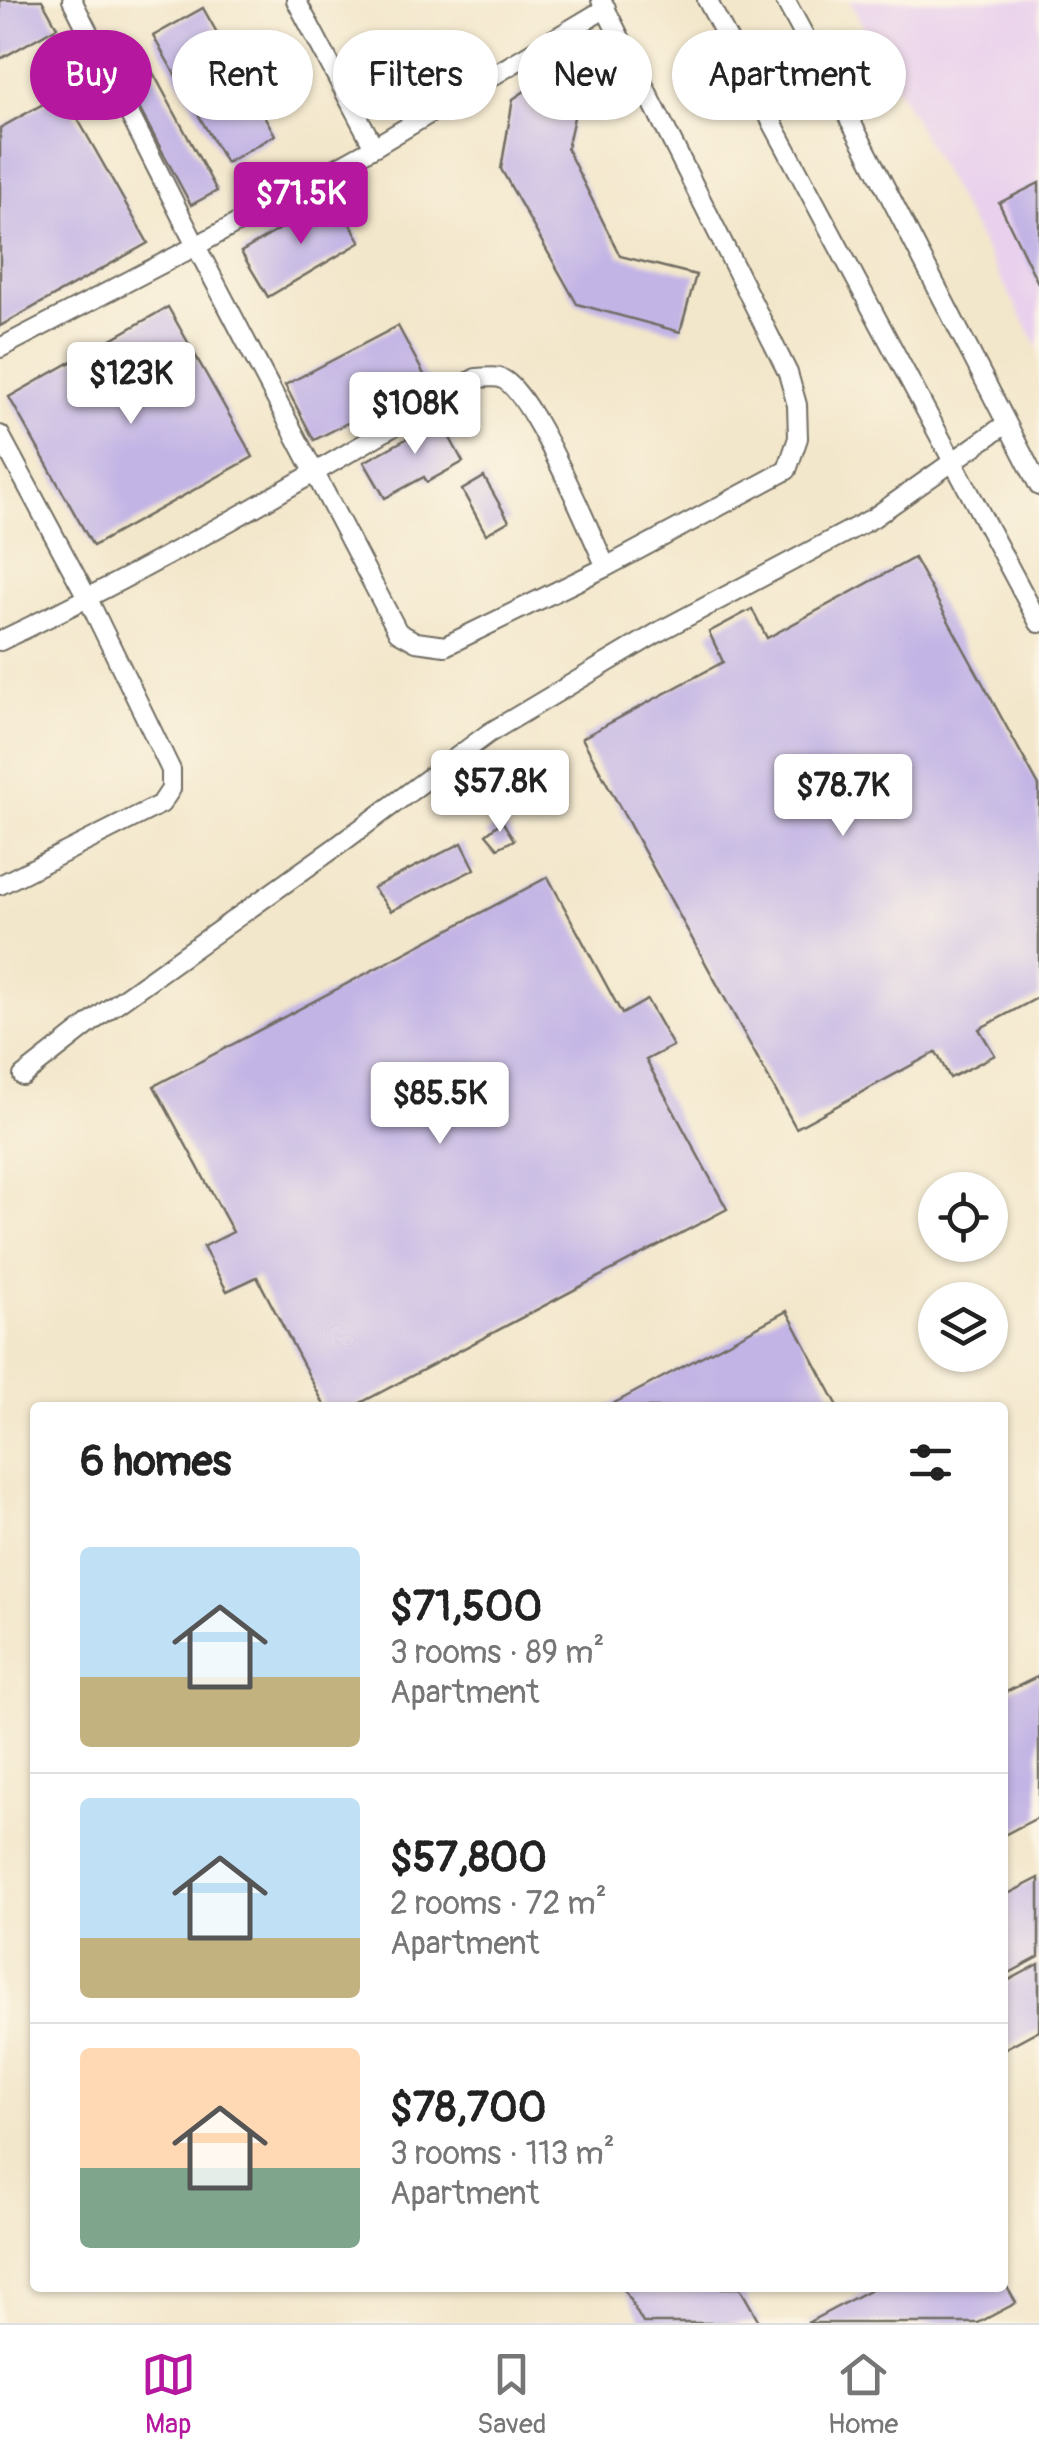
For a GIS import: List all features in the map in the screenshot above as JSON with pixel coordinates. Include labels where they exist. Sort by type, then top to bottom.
[{"type":"lane","points":[[0,348],[196,246],[374,147],[604,4],[788,373],[797,406],[798,438],[787,470],[606,567],[444,646],[416,642],[398,632],[196,246],[72,0]]},
{"type":"lane","points":[[296,0],[374,147]]},
{"type":"lane","points":[[707,0],[1039,623]]},
{"type":"lane","points":[[784,0],[1039,486]]},
{"type":"lane","points":[[0,641],[88,599],[476,378],[501,378],[518,390],[534,414],[606,567]]},
{"type":"lane","points":[[23,1076],[106,1011],[489,734],[662,630],[873,518],[1006,424]]},
{"type":"lane","points":[[0,435],[88,599],[171,770],[171,789],[162,804],[0,884]]},
{"type":"shaded area","points":[[849,0],[1039,0],[1039,349],[906,105],[906,30],[865,30]]},
{"type":"building","points":[[0,0],[42,0],[57,27],[30,30],[30,42],[0,59]]},
{"type":"building","points":[[203,8],[215,30],[172,30],[172,69],[153,36]]},
{"type":"building","points":[[152,71],[172,108],[172,120],[179,120],[217,191],[191,205],[145,120],[152,120]]},
{"type":"building","points":[[518,96],[518,120],[573,120],[567,149],[620,256],[696,275],[680,332],[577,304],[501,169],[513,99]]},
{"type":"building","points":[[30,111],[30,120],[78,120],[148,243],[0,326],[0,128]]},
{"type":"building","points":[[201,120],[266,120],[275,135],[226,163]]},
{"type":"building","points":[[1039,183],[1039,285],[999,203]]},
{"type":"building","points":[[334,197],[361,242],[268,297],[241,252]]},
{"type":"building","points":[[168,307],[253,457],[93,546],[9,397]]},
{"type":"building","points":[[398,326],[428,382],[314,440],[285,385]]},
{"type":"building","points":[[436,412],[463,462],[427,482],[424,477],[385,498],[364,462],[408,438],[404,429]]},
{"type":"building","points":[[484,477],[509,521],[486,534],[462,490]]},
{"type":"building","points":[[914,558],[1039,786],[1039,997],[979,1029],[995,1055],[950,1078],[936,1052],[796,1128],[582,738],[723,662],[709,632],[752,609],[767,638]]},
{"type":"building","points":[[502,821],[514,840],[498,848],[486,834]]},
{"type":"building","points":[[462,843],[475,869],[391,911],[373,888]]},
{"type":"building","points":[[548,877],[622,1014],[647,1000],[673,1046],[646,1060],[727,1209],[362,1402],[323,1402],[257,1277],[227,1291],[203,1247],[233,1232],[154,1086]]},
{"type":"building","points":[[787,1311],[836,1402],[616,1402]]},
{"type":"building","points":[[1039,1676],[1039,1817],[1008,1833],[1008,1691]]},
{"type":"building","points":[[1039,1878],[1039,1957],[1008,1974],[1008,1894]]},
{"type":"building","points":[[1039,1964],[1039,2030],[1008,2047],[1008,1981]]},
{"type":"building","points":[[1008,2289],[1016,2303],[978,2323],[807,2323],[865,2292],[1008,2292]]},
{"type":"building","points":[[625,2292],[742,2292],[760,2323],[643,2323]]}]
